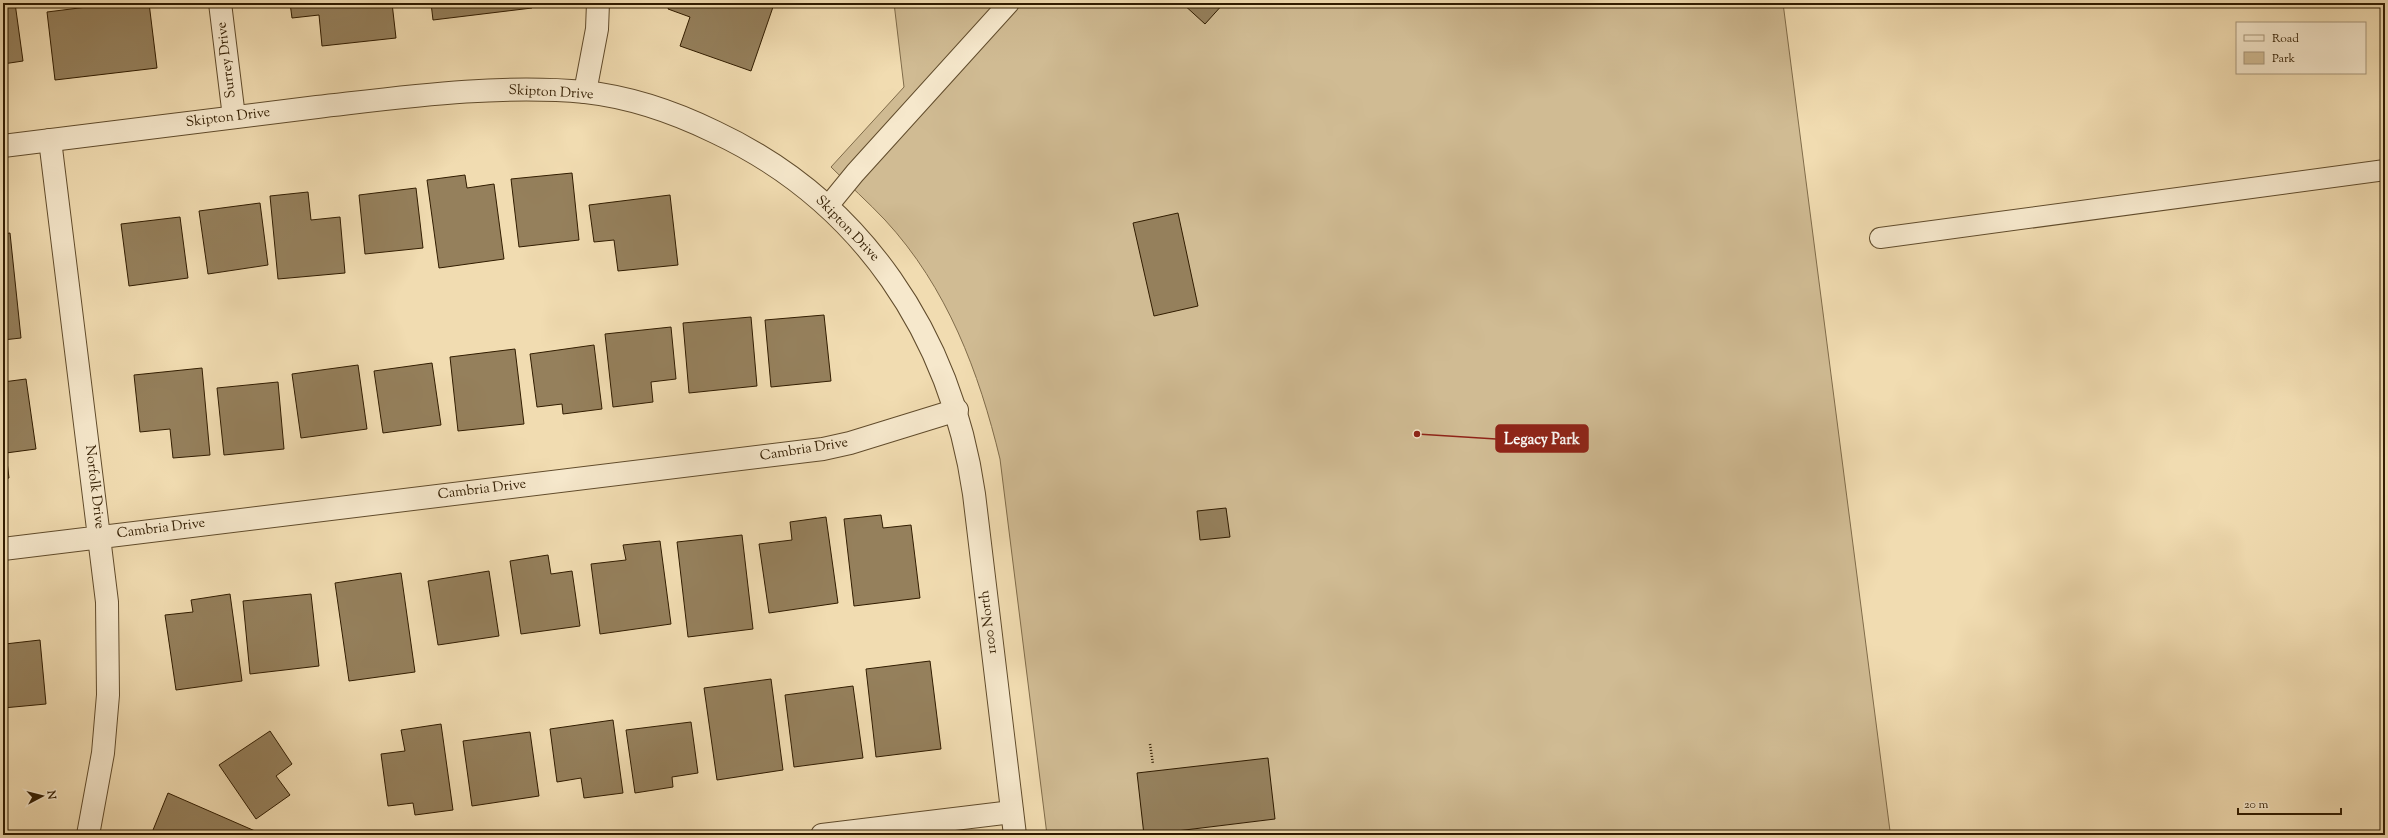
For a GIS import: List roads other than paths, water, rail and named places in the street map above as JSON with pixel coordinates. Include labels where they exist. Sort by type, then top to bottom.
[{"type":"street","name":"Surrey Drive","points":[[220,3],[234,118]]},
{"type":"street","points":[[585,92],[597,29],[598,3]]},
{"type":"street","name":"Skipton Drive","points":[[3,146],[450,92],[519,90],[585,92],[622,98],[662,110],[707,128],[773,163],[828,206],[860,238],[887,272],[910,306],[930,343],[957,410]]},
{"type":"street","name":"Norfolk Drive","points":[[50,140],[107,602],[108,695],[103,754],[88,835]]},
{"type":"street","name":"Cambria Drive","points":[[3,548],[823,449],[850,443],[957,410]]},
{"type":"street","name":"1100 North","points":[[957,410],[970,464],[1015,835]]},
{"type":"street","points":[[822,835],[1012,812]]},
{"type":"lane","points":[[828,206],[1009,3]]},
{"type":"lane","points":[[1880,238],[2385,170]]},
{"type":"place","name":"Legacy Park","points":[[1417,434]]}]
